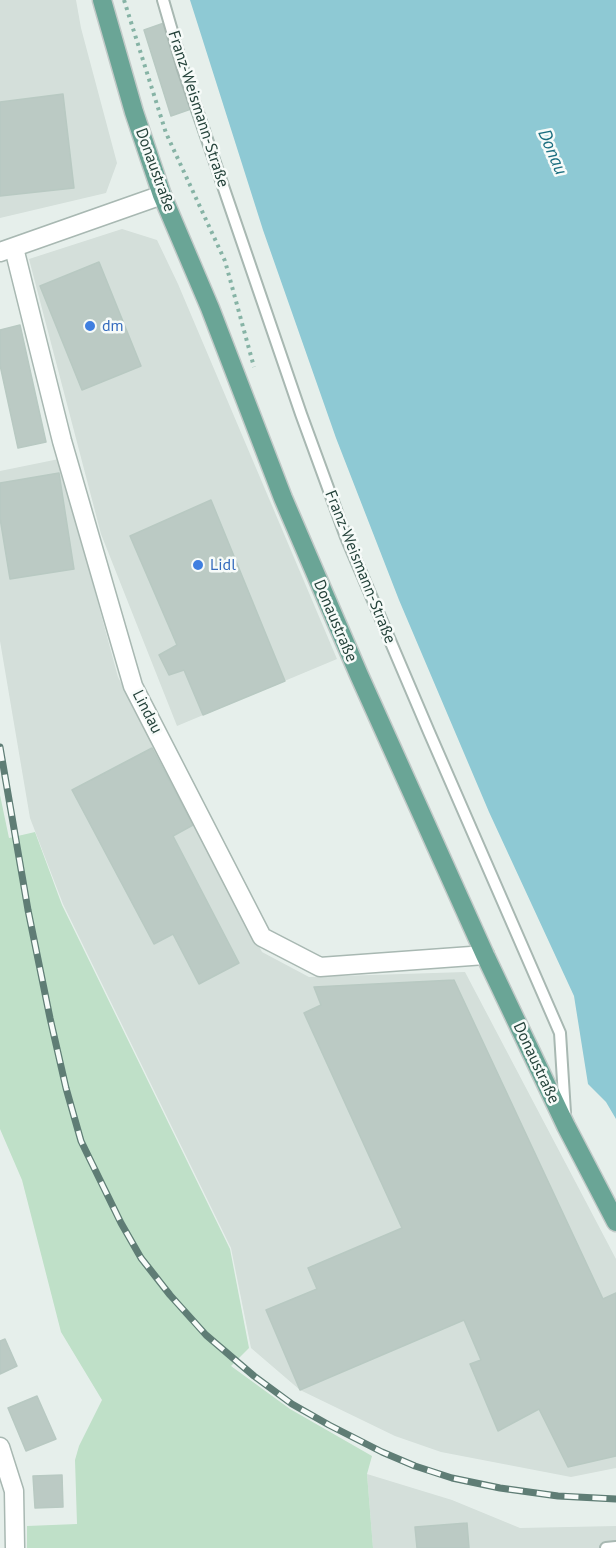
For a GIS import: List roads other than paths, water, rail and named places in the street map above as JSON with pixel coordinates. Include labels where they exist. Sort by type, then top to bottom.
[{"type":"main road","name":"Donaustraße","points":[[102,0],[134,112],[162,195],[210,308],[292,519],[358,675],[484,955],[566,1126],[616,1222]]},
{"type":"street","points":[[7,250],[162,195]]},
{"type":"street","name":"Lindau","points":[[7,250],[133,686],[262,937],[320,967],[484,955]]},
{"type":"street","points":[[0,1447],[14,1491],[15,1548]]},
{"type":"lane","name":"Franz-Weismann-Straße","points":[[163,0],[187,80],[301,414],[346,537],[560,1033],[566,1126]]},
{"type":"lane","points":[[606,1548],[616,1547]]},
{"type":"water","name":"Donau","points":[[190,0],[616,0],[616,1119],[606,1102],[588,1084],[574,996],[489,812],[399,600],[336,438],[263,230]]},
{"type":"railway","points":[[0,747],[28,910],[50,1018],[81,1141],[121,1223],[141,1258],[170,1295],[206,1335],[254,1376],[292,1404],[382,1452],[452,1478],[500,1488],[558,1496],[616,1499]]},
{"type":"place","name":"dm","points":[[90,326]]},
{"type":"place","name":"Lidl","points":[[198,565]]}]
